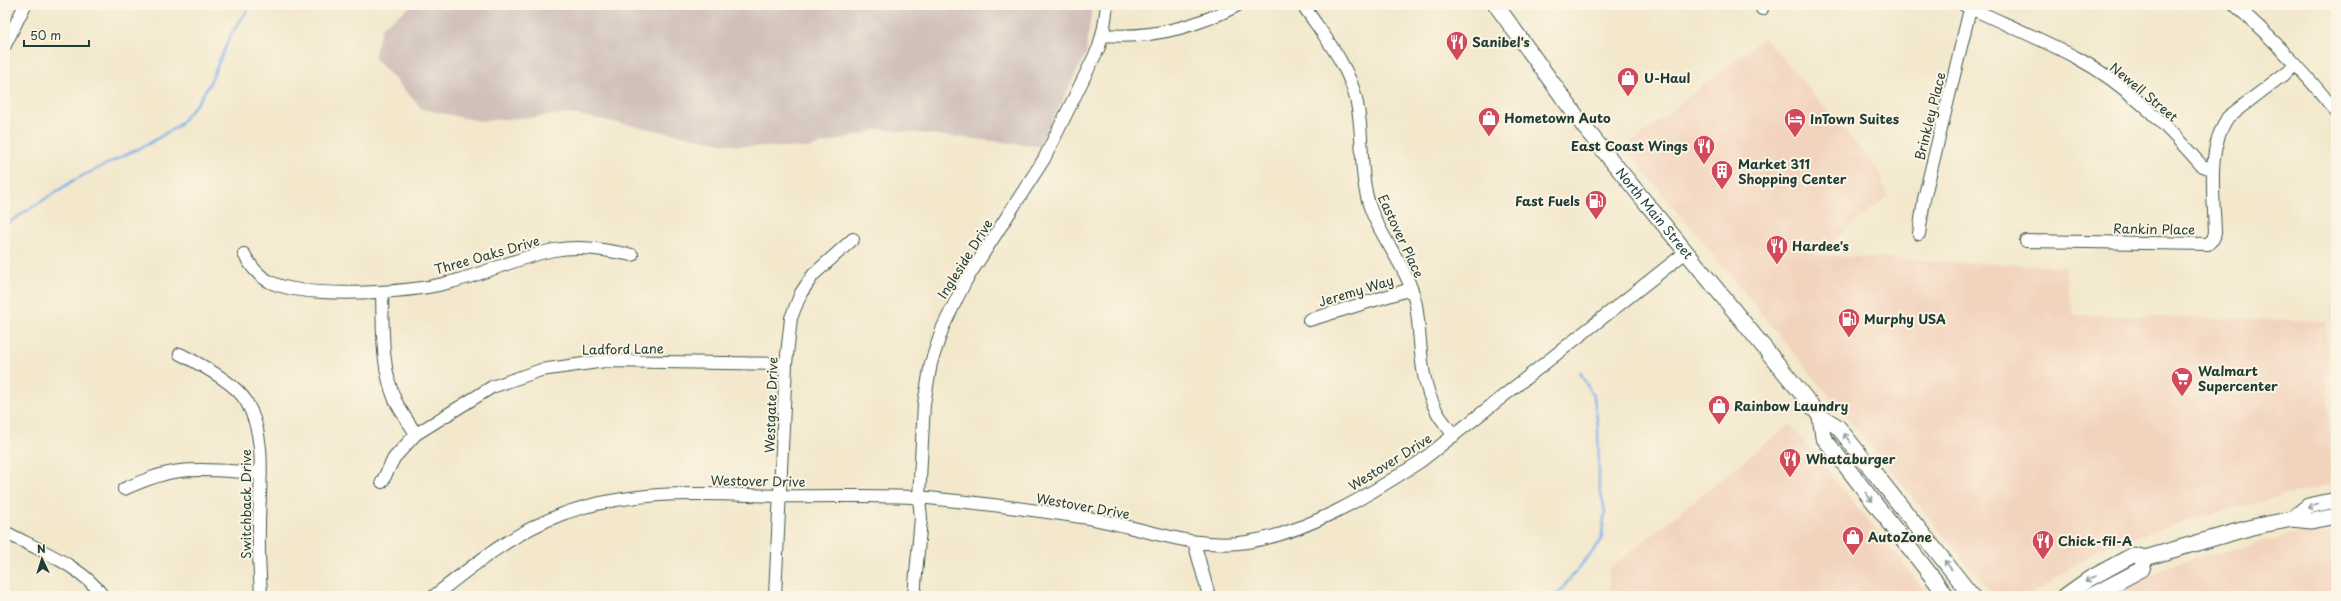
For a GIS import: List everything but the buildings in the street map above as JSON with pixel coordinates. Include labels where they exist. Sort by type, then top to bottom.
[{"type":"main road","name":"North Main Street","points":[[1496,5],[1585,128],[1820,416],[1838,427],[1972,596]]},
{"type":"main road","points":[[1820,416],[1823,437],[1948,596]]},
{"type":"main road","points":[[2292,518],[2308,506],[2336,500]]},
{"type":"main road","points":[[2065,596],[2116,563],[2133,555],[2145,558],[2252,527],[2292,518],[2311,521],[2336,516]]},
{"type":"main road","points":[[2091,596],[2142,569],[2145,558]]},
{"type":"street","points":[[5,45],[25,5]]},
{"type":"street","name":"Ingleside Drive","points":[[914,596],[921,518],[919,498],[924,404],[931,363],[943,328],[965,282],[1044,159],[1099,47],[1107,5]]},
{"type":"street","points":[[1102,35],[1146,35],[1178,28],[1205,20],[1238,5]]},
{"type":"street","name":"Eastover Place","points":[[1303,5],[1337,56],[1351,85],[1359,116],[1362,165],[1367,197],[1379,228],[1400,262],[1411,289],[1416,305],[1422,367],[1426,387],[1437,412],[1454,436]]},
{"type":"street","points":[[2235,5],[2265,31],[2336,112]]},
{"type":"street","name":"Newell Street","points":[[1968,6],[2078,59],[2117,84],[2161,122],[2202,166],[2212,169]]},
{"type":"street","name":"Brinkley Place","points":[[1919,234],[1924,199],[1968,6]]},
{"type":"street","name":"Rankin Place","points":[[2026,241],[2208,244],[2213,239],[2215,233],[2212,169],[2222,127],[2228,117],[2296,65]]},
{"type":"street","name":"Westgate Drive","points":[[775,596],[782,496],[786,364],[791,318],[801,294],[812,275],[852,239]]},
{"type":"street","name":"Three Oaks Drive","points":[[244,254],[256,273],[271,282],[301,291],[382,292],[445,284],[554,250],[590,247],[632,255]]},
{"type":"street","name":"Westover Drive","points":[[434,596],[504,542],[527,529],[595,504],[615,499],[662,493],[919,498],[1091,519],[1194,542],[1221,544],[1248,542],[1304,524],[1342,508],[1387,483],[1421,461],[1686,252]]},
{"type":"street","name":"Jeremy Way","points":[[1310,320],[1411,289]]},
{"type":"street","points":[[382,292],[385,356],[389,378],[395,399],[416,434]]},
{"type":"street","name":"Switchback Drive","points":[[180,354],[210,370],[245,400],[261,444],[258,528],[261,596]]},
{"type":"street","name":"Ladford Lane","points":[[382,482],[394,458],[416,434],[492,387],[522,376],[554,367],[605,360],[786,364]]},
{"type":"street","points":[[124,489],[158,476],[180,471],[202,470],[261,473]]},
{"type":"street","points":[[5,532],[94,583],[103,596]]},
{"type":"street","points":[[1194,542],[1209,596]]},
{"type":"shaded area","points":[[413,5],[1092,5],[1086,54],[1039,146],[882,129],[808,148],[738,146],[572,114],[479,121],[422,109],[374,57],[382,27]]},
{"type":"shaded area","points":[[1764,37],[1879,171],[1887,197],[1814,255],[2065,267],[2073,315],[2326,321],[2331,484],[2195,518],[2100,548],[2030,596],[1994,596],[1625,148]]},
{"type":"shaded area","points":[[1790,424],[1930,596],[1611,596],[1608,570]]},
{"type":"shaded area","points":[[2301,533],[2336,533],[2336,596],[2111,596],[2133,582],[2181,562]]},
{"type":"waterway","points":[[5,225],[76,179],[148,144],[178,126],[198,102],[209,85],[231,34],[251,5]]},
{"type":"waterway","points":[[1556,596],[1601,541],[1605,511],[1599,485],[1598,427],[1594,398],[1580,372]]},
{"type":"place","name":"Sanibel's","points":[[1457,62]]},
{"type":"place","name":"U-Haul","points":[[1628,98]]},
{"type":"place","name":"Hometown Auto","points":[[1489,138]]},
{"type":"place","name":"InTown Suites","points":[[1795,138]]},
{"type":"place","name":"East Coast Wings","points":[[1704,166]]},
{"type":"place","name":"Market 311 Shopping Center","points":[[1722,190]]},
{"type":"place","name":"Fast Fuels","points":[[1596,220]]},
{"type":"place","name":"Hardee's","points":[[1777,266]]},
{"type":"place","name":"Murphy USA","points":[[1849,338]]},
{"type":"place","name":"Walmart Supercenter","points":[[2182,398]]},
{"type":"place","name":"Rainbow Laundry","points":[[1719,426]]},
{"type":"place","name":"Whataburger","points":[[1790,478]]},
{"type":"place","name":"AutoZone","points":[[1853,556]]},
{"type":"place","name":"Chick-fil-A","points":[[2043,560]]}]
